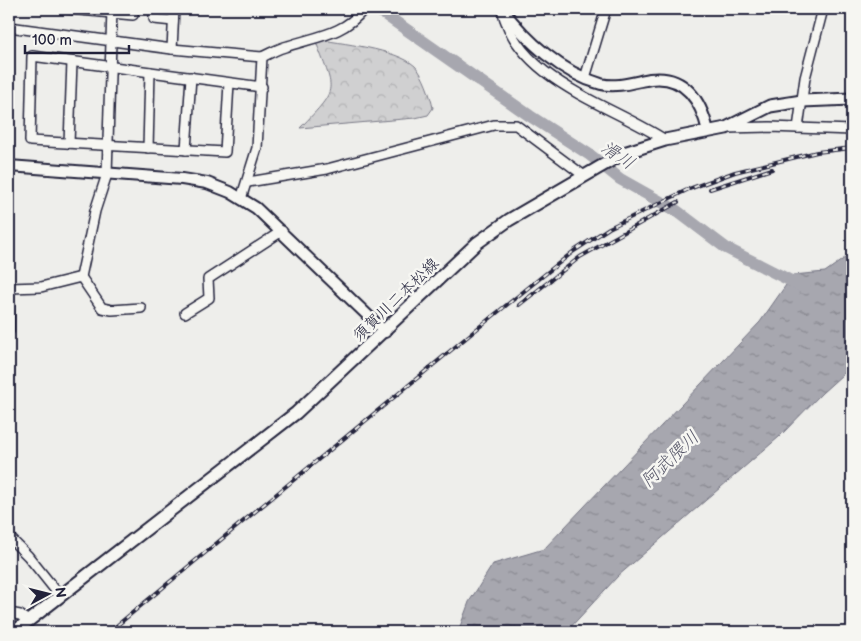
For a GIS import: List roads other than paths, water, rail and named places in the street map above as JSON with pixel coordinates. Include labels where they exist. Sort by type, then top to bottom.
[{"type":"main road","name":"須賀川二本松線","points":[[14,632],[296,414],[478,244],[509,220],[616,156],[664,140],[726,128],[770,106],[802,101],[852,99]]},
{"type":"street","points":[[69,9],[112,11],[132,15],[133,9]]},
{"type":"street","points":[[154,9],[154,19],[173,21]]},
{"type":"street","points":[[172,49],[174,9]]},
{"type":"street","points":[[9,27],[172,49],[262,57],[287,46],[323,38],[340,31],[364,9]]},
{"type":"street","points":[[502,9],[523,33],[561,66],[586,78],[611,85],[652,79],[680,83],[699,103],[708,131]]},
{"type":"street","points":[[502,9],[506,26],[527,57],[538,66],[586,99],[630,120],[664,140]]},
{"type":"street","points":[[586,78],[606,9]]},
{"type":"street","points":[[798,128],[805,78],[823,9]]},
{"type":"street","points":[[112,11],[107,174],[95,211],[81,277],[102,308],[112,310],[141,308]]},
{"type":"street","points":[[229,83],[225,152],[30,140],[32,56],[262,87]]},
{"type":"street","points":[[242,198],[257,148],[262,87],[262,57]]},
{"type":"street","points":[[69,143],[72,62]]},
{"type":"street","points":[[148,148],[150,72]]},
{"type":"street","points":[[186,150],[191,77]]},
{"type":"street","points":[[248,182],[317,171],[494,125],[508,124],[516,125],[585,174]]},
{"type":"street","points":[[726,128],[852,130]]},
{"type":"street","points":[[9,166],[182,178],[207,183],[242,198],[282,232],[385,332]]},
{"type":"street","points":[[185,313],[209,298],[208,279],[282,232]]},
{"type":"street","points":[[9,288],[41,287],[81,277]]},
{"type":"street","points":[[9,303],[9,331]]},
{"type":"street","points":[[9,537],[28,556],[60,596]]},
{"type":"street","points":[[9,613],[20,615],[28,621]]},
{"type":"water","name":"阿武隈川","points":[[852,253],[852,366],[822,393],[779,437],[618,576],[566,632],[458,632],[469,602],[493,564],[544,549],[760,322],[793,275],[825,272]]},
{"type":"waterway","name":"滑川","points":[[377,9],[530,116],[590,155],[620,179],[677,211],[726,248],[805,288]]},
{"type":"railway","points":[[109,632],[478,328],[574,251],[609,228],[689,189],[735,172],[817,152],[852,148]]},
{"type":"railway","points":[[710,189],[772,169]]},
{"type":"railway","points":[[519,305],[580,257],[678,202]]}]
